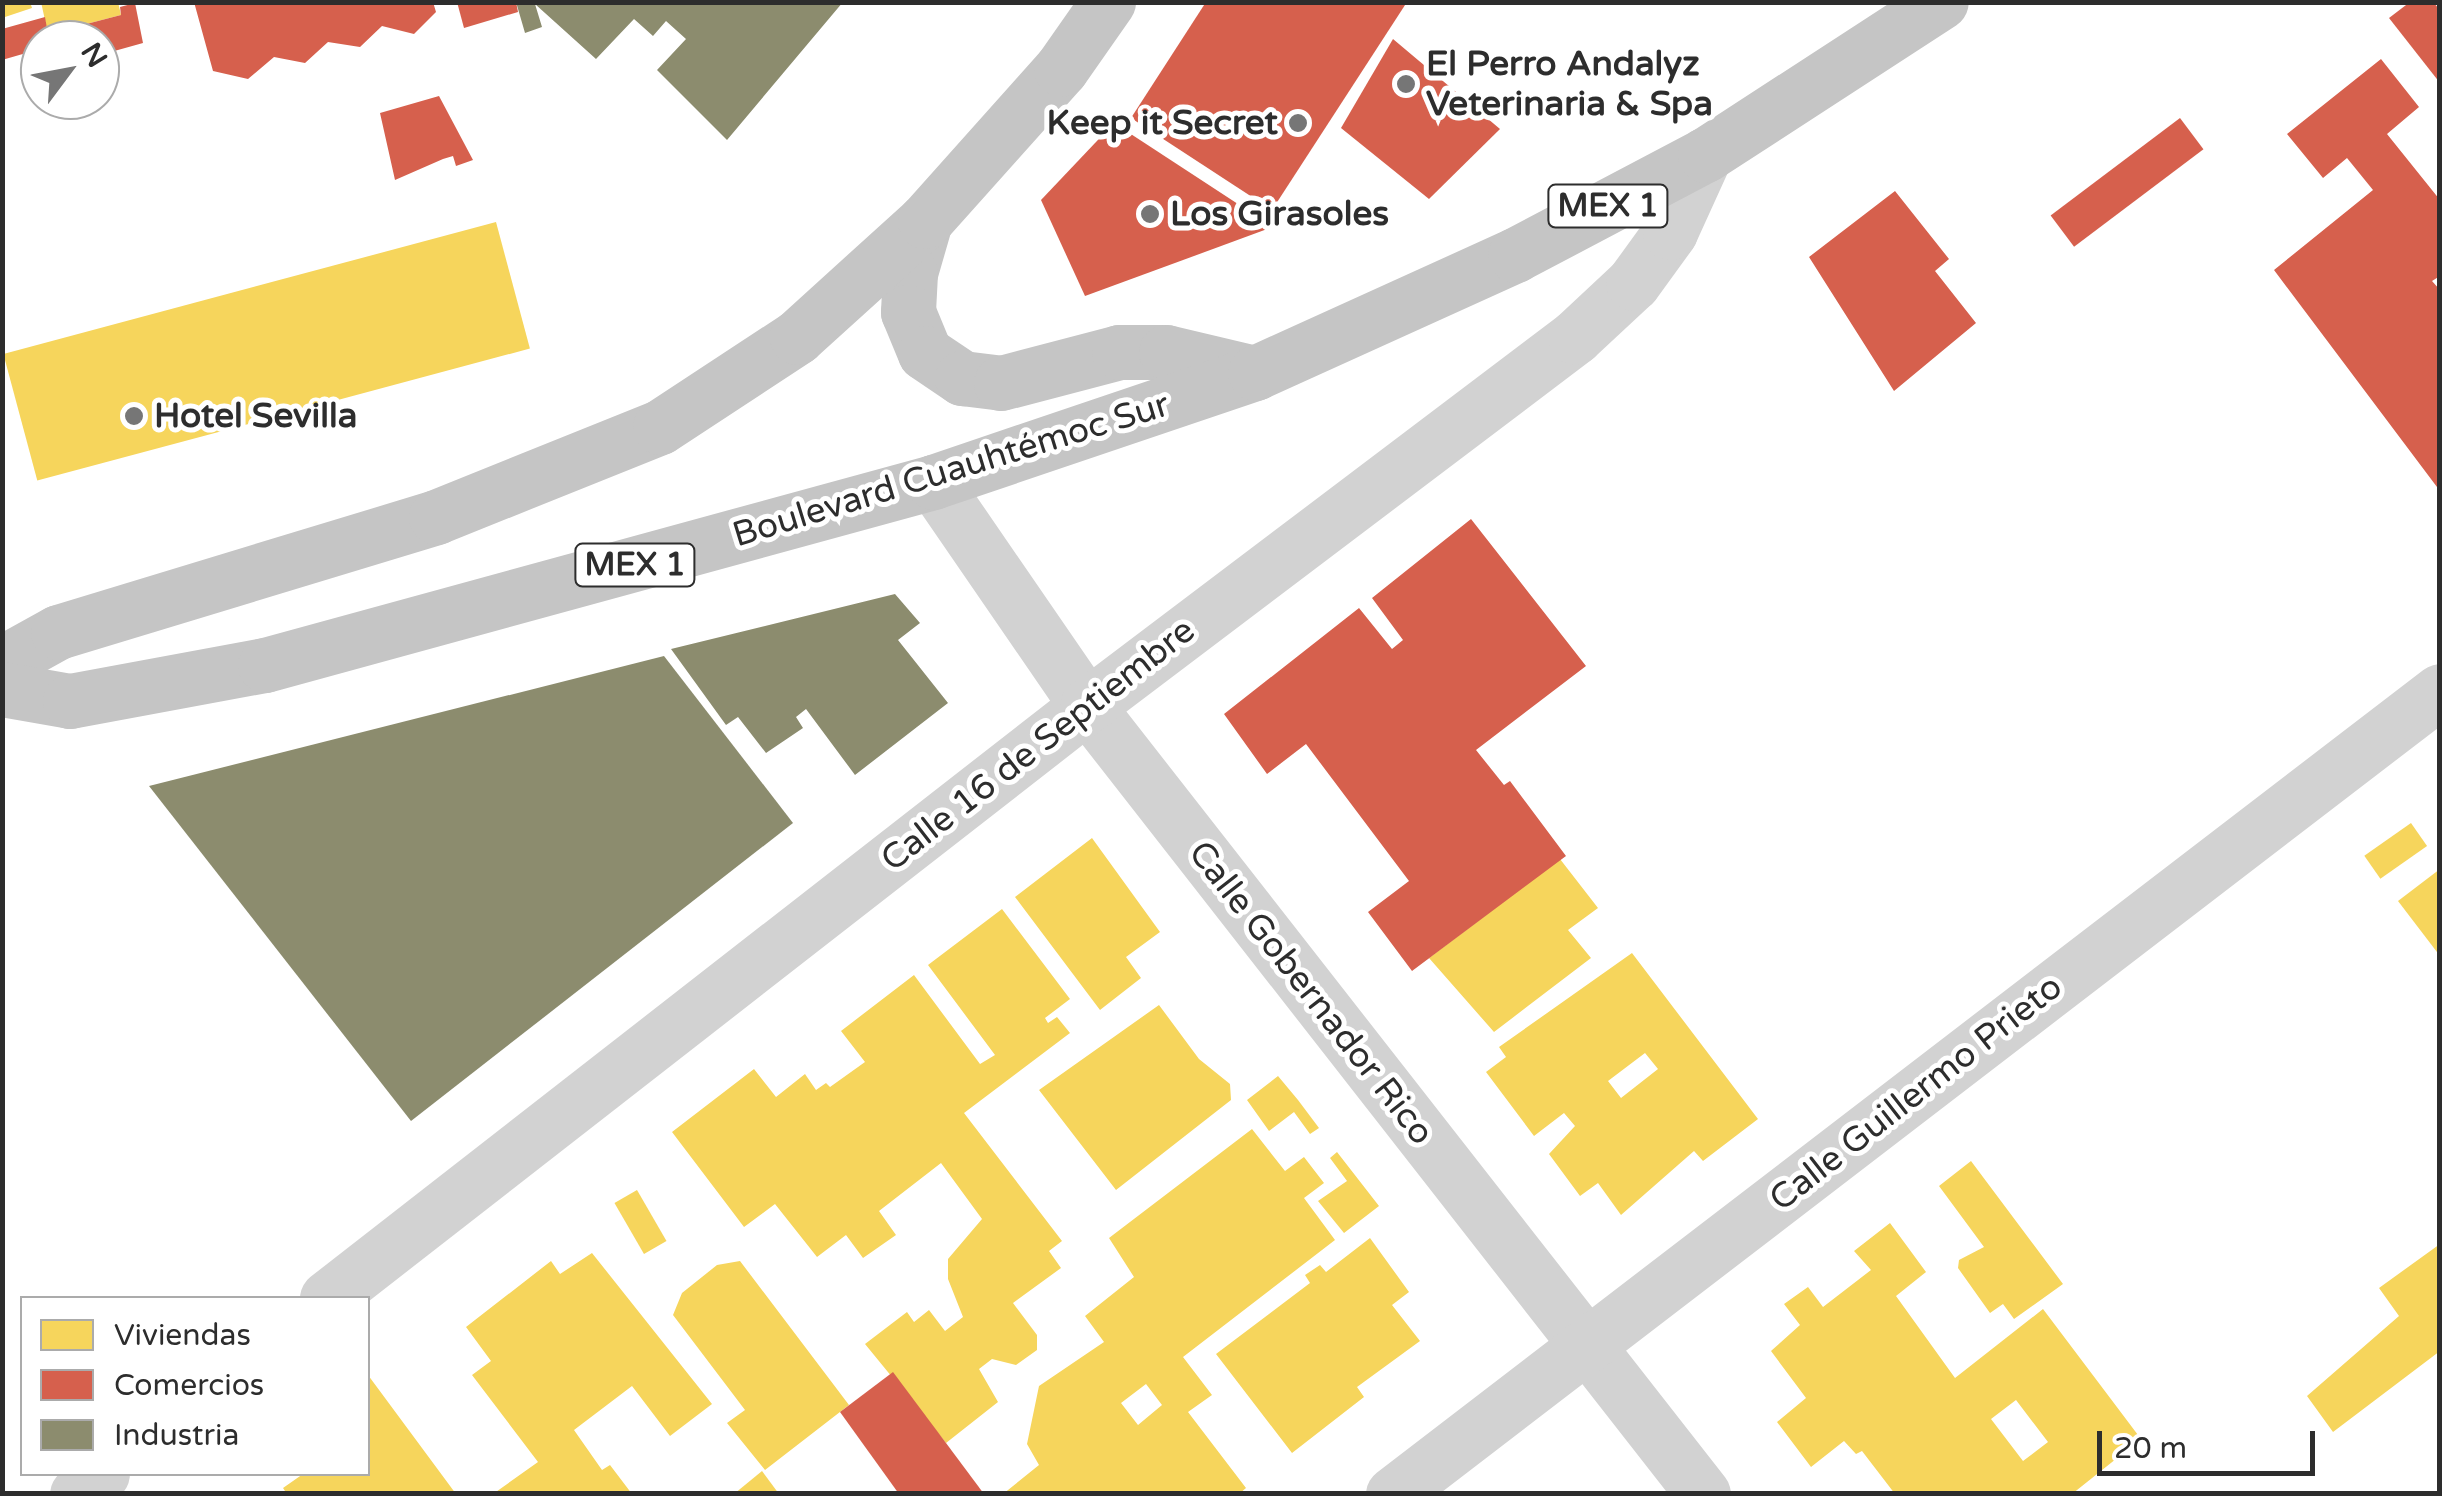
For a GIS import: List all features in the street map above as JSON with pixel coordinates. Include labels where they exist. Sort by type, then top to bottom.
[{"type":"main road","points":[[2,663],[58,632],[436,517],[660,427],[797,337],[924,221],[1061,69],[1108,2]]},
{"type":"main road","name":"MEX 1","points":[[1255,373],[1515,255],[1706,156],[1941,2]]},
{"type":"main road","points":[[924,221],[910,272],[908,312],[925,353],[962,378],[1001,382],[1119,352],[1150,352],[1255,373]]},
{"type":"main road","name":"Boulevard Cuauhtémoc Sur","points":[[2,690],[70,701],[265,665],[933,482],[1255,373]]},
{"type":"street","name":"Calle 16 de Septiembre","points":[[330,1296],[1087,706],[1575,337],[1634,284],[1670,232],[1706,156]]},
{"type":"street","name":"Calle Gobernador Rico","points":[[933,482],[1087,706],[1703,1494]]},
{"type":"street","name":"Calle Guillermo Prieto","points":[[1393,1494],[2440,691]]},
{"type":"street","points":[[77,1494],[100,1476]]},
{"type":"building: Viviendas","points":[[2,2],[30,2],[32,8],[5,17]]},
{"type":"building: Viviendas","points":[[41,2],[118,2],[121,15],[102,20],[45,20]]},
{"type":"building: Viviendas","name":"Hotel Sevilla","points":[[496,222],[530,349],[37,481],[3,354]]},
{"type":"building: Viviendas","points":[[2411,823],[2427,846],[2380,879],[2364,856]]},
{"type":"building: Viviendas","points":[[1092,838],[1160,932],[1126,957],[1141,978],[1100,1010],[1015,897]]},
{"type":"building: Viviendas","points":[[1560,859],[1598,908],[1568,930],[1591,958],[1494,1032],[1429,958]]},
{"type":"building: Viviendas","points":[[2440,869],[2440,956],[2398,901]]},
{"type":"building: Viviendas","points":[[1002,909],[1070,999],[1045,1018],[1048,1023],[1057,1017],[1070,1033],[964,1113],[1062,1241],[1049,1251],[1061,1268],[1013,1303],[1037,1335],[1037,1350],[1016,1365],[992,1359],[979,1369],[998,1402],[946,1443],[865,1344],[907,1312],[914,1322],[929,1310],[945,1331],[963,1317],[948,1279],[948,1259],[982,1219],[941,1163],[879,1211],[896,1235],[863,1258],[846,1235],[817,1257],[775,1204],[744,1227],[672,1132],[754,1069],[776,1097],[805,1074],[816,1090],[826,1083],[830,1087],[865,1062],[841,1031],[914,975],[980,1064],[995,1055],[928,965]]},
{"type":"building: Viviendas","points":[[1632,953],[1758,1119],[1703,1161],[1694,1151],[1621,1215],[1598,1183],[1580,1196],[1549,1154],[1575,1126],[1564,1113],[1534,1136],[1486,1072],[1506,1057],[1499,1047]],"holes":[[[1645,1053],[1658,1069],[1621,1098],[1608,1081]]]},
{"type":"building: Viviendas","points":[[1159,1005],[1199,1059],[1230,1084],[1231,1100],[1116,1190],[1039,1090]]},
{"type":"building: Viviendas","points":[[1278,1076],[1319,1128],[1310,1134],[1294,1112],[1269,1131],[1247,1100]]},
{"type":"building: Viviendas","points":[[1252,1129],[1285,1171],[1304,1157],[1324,1183],[1304,1198],[1335,1240],[1183,1357],[1212,1395],[1188,1412],[1246,1488],[1239,1494],[1003,1494],[1039,1465],[1027,1444],[1039,1386],[1104,1342],[1085,1316],[1134,1277],[1109,1238]],"holes":[[[1146,1384],[1162,1405],[1138,1425],[1121,1403]]]},
{"type":"building: Viviendas","points":[[1337,1152],[1379,1206],[1344,1233],[1318,1201],[1347,1181],[1330,1158]]},
{"type":"building: Viviendas","points":[[1971,1161],[2063,1284],[2014,1319],[2003,1304],[1990,1313],[1958,1268],[1959,1260],[1984,1247],[1939,1186]]},
{"type":"building: Viviendas","points":[[637,1190],[666,1241],[644,1254],[614,1203]]},
{"type":"building: Viviendas","points":[[1890,1223],[1926,1272],[1896,1296],[1955,1378],[2043,1309],[2141,1439],[2072,1494],[1895,1494],[1862,1451],[1856,1454],[1844,1441],[1811,1467],[1777,1422],[1806,1398],[1771,1351],[1800,1325],[1784,1304],[1808,1287],[1823,1307],[1871,1270],[1854,1251]],"holes":[[[2016,1400],[2048,1442],[2023,1461],[1991,1419]]]},
{"type":"building: Viviendas","points":[[1370,1238],[1409,1292],[1392,1305],[1420,1341],[1357,1387],[1364,1397],[1292,1453],[1216,1354],[1310,1283],[1305,1275],[1320,1265],[1326,1272]]},
{"type":"building: Viviendas","points":[[2440,1244],[2440,1351],[2333,1432],[2307,1396],[2399,1316],[2379,1288]]},
{"type":"building: Viviendas","points":[[592,1253],[712,1404],[670,1436],[632,1386],[574,1430],[602,1470],[610,1465],[632,1494],[493,1494],[538,1462],[472,1375],[491,1361],[466,1327],[551,1261],[560,1274]]},
{"type":"building: Viviendas","points":[[740,1261],[849,1405],[765,1470],[727,1423],[745,1410],[673,1315],[682,1293],[717,1265]]},
{"type":"building: Viviendas","points":[[370,1378],[456,1494],[287,1494],[283,1488],[300,1476],[370,1476]]},
{"type":"building: Viviendas","points":[[762,1471],[779,1494],[734,1494]]},
{"type":"building: Comercios","points":[[194,2],[433,2],[436,12],[414,34],[382,26],[360,47],[328,42],[305,63],[274,57],[248,79],[213,71]]},
{"type":"building: Comercios","points":[[457,2],[516,2],[518,12],[464,28]]},
{"type":"building: Comercios","points":[[1206,2],[1407,2],[1272,210],[1131,118]]},
{"type":"building: Comercios","points":[[2410,2],[2433,2],[2440,10],[2440,83],[2389,18]]},
{"type":"building: Comercios","points":[[135,3],[143,43],[120,49],[120,20],[102,20],[121,15],[120,7]]},
{"type":"building: Comercios","points":[[20,24],[20,55],[2,60],[2,29]]},
{"type":"building: Comercios","name":"El Perro Andalyz Veterinaria & Spa","points":[[1393,39],[1500,129],[1429,199],[1341,128]]},
{"type":"building: Comercios","points":[[2381,59],[2419,107],[2387,134],[2440,200],[2440,276],[2432,281],[2440,290],[2440,491],[2274,270],[2373,190],[2347,158],[2323,178],[2287,134]]},
{"type":"building: Comercios","points":[[439,96],[473,160],[456,166],[453,156],[395,180],[380,113]]},
{"type":"building: Comercios","points":[[2180,118],[2203,149],[2074,247],[2051,215]]},
{"type":"building: Comercios","name":"Los Girasoles","points":[[1114,123],[1273,227],[1085,296],[1041,200]]},
{"type":"building: Comercios","points":[[1895,191],[1949,259],[1935,271],[1976,323],[1894,391],[1809,257]]},
{"type":"building: Comercios","points":[[1471,519],[1586,666],[1476,750],[1504,785],[1510,781],[1566,856],[1412,971],[1368,912],[1409,881],[1306,744],[1267,774],[1224,714],[1359,608],[1392,649],[1403,640],[1372,598]]},
{"type":"building: Comercios","points":[[893,1372],[984,1494],[899,1494],[840,1412]]},
{"type":"building: Industria","points":[[516,2],[843,2],[727,140],[657,70],[686,39],[666,21],[653,36],[634,19],[596,59],[535,4],[542,27],[525,33]]},
{"type":"building: Industria","points":[[895,594],[920,623],[898,640],[948,703],[855,775],[806,709],[796,717],[803,728],[766,753],[738,717],[726,725],[671,649]]},
{"type":"building: Industria","points":[[664,656],[793,823],[411,1121],[149,786]]},
{"type":"place","name":"El Perro Andalyz Veterinaria & Spa","points":[[1406,84]]},
{"type":"place","name":"Keep it Secret","points":[[1298,123]]},
{"type":"place","name":"Los Girasoles","points":[[1150,214]]},
{"type":"place","name":"Hotel Sevilla","points":[[134,416]]}]
